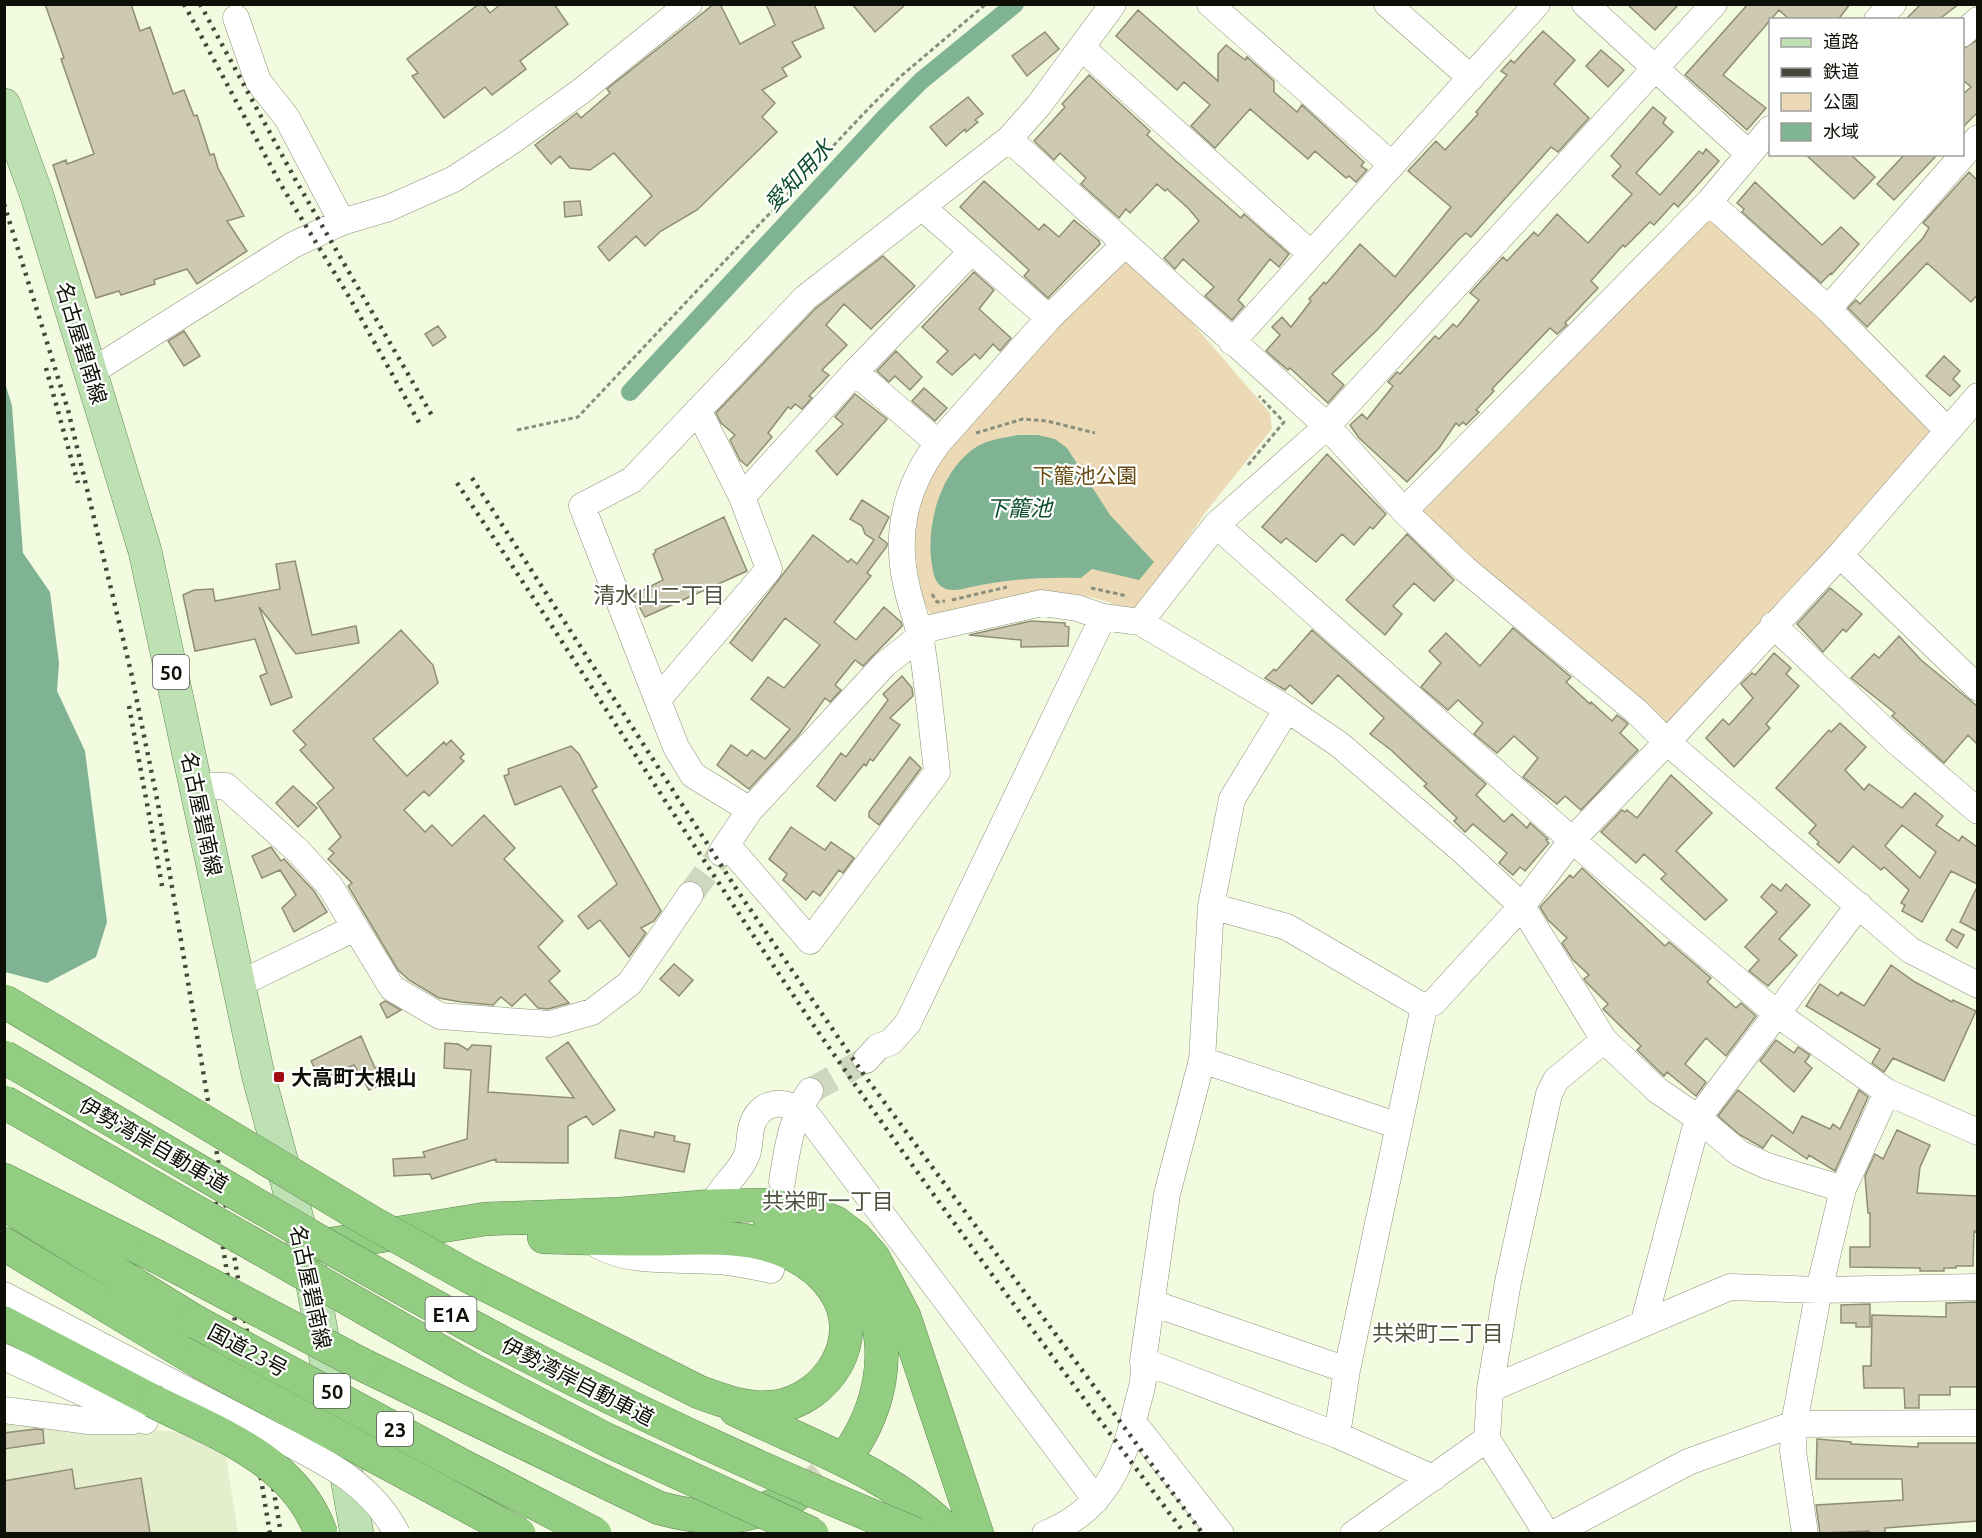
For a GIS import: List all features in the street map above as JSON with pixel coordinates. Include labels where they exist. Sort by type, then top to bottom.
[{"type":"highway","points":[[4,1001],[371,1222],[470,1277],[894,1489],[933,1515],[950,1533]]},
{"type":"highway","points":[[4,1039],[186,1149],[364,1267]]},
{"type":"highway","name":"伊勢湾岸自動車道","points":[[4,1057],[364,1267],[492,1337],[673,1428],[799,1486],[916,1533]]},
{"type":"highway","name":"伊勢湾岸自動車道","points":[[4,1102],[471,1369],[607,1440],[812,1533]]},
{"type":"highway","points":[[4,1107],[120,1167]]},
{"type":"highway","points":[[4,1180],[361,1364],[628,1495],[681,1514],[729,1518],[775,1507],[796,1495]]},
{"type":"highway","name":"国道23号","points":[[4,1203],[196,1322],[461,1466],[595,1533]]},
{"type":"highway","points":[[307,1256],[485,1219],[621,1214],[712,1206],[764,1205],[812,1213],[836,1223],[856,1238],[873,1257],[904,1316],[977,1533]]},
{"type":"highway","points":[[307,1256],[583,1229],[739,1221],[771,1224],[795,1230],[831,1250],[861,1283],[870,1301],[881,1339],[880,1383],[874,1406],[851,1450]]},
{"type":"highway","points":[[516,1236],[732,1239],[760,1244],[802,1260],[821,1275],[834,1290],[842,1308],[845,1328],[843,1348],[825,1382],[810,1395],[791,1404],[752,1407],[699,1392]]},
{"type":"highway","name":"国道23号","points":[[4,1244],[200,1362],[519,1533]]},
{"type":"highway","points":[[4,1323],[164,1392],[264,1459],[287,1479],[306,1501],[321,1533]]},
{"type":"highway","points":[[681,1514],[706,1533]]},
{"type":"main road","name":"名古屋碧南線","points":[[4,105],[37,196],[145,551],[258,1074],[307,1256],[357,1533]]},
{"type":"street","points":[[91,372],[293,245],[342,222],[389,208],[454,179],[513,141],[580,92],[688,4]]},
{"type":"street","points":[[750,810],[693,775],[676,747],[659,698],[582,506],[632,480],[805,298],[1009,139],[1039,105],[1113,4]]},
{"type":"street","points":[[1210,4],[1392,165]]},
{"type":"street","points":[[1387,4],[1471,78]]},
{"type":"street","points":[[1232,342],[1537,4]]},
{"type":"street","points":[[1585,4],[1748,153]]},
{"type":"street","points":[[1145,618],[1216,525],[1327,426],[1714,4]]},
{"type":"street","points":[[1878,18],[1893,4]]},
{"type":"street","points":[[236,18],[258,81],[287,118],[342,222]]},
{"type":"street","points":[[1964,32],[1977,20]]},
{"type":"street","points":[[1082,48],[1311,254]]},
{"type":"street","points":[[1404,511],[1709,202],[1769,130]]},
{"type":"street","points":[[1964,153],[1977,138]]},
{"type":"street","points":[[1009,139],[1327,426],[1404,511],[1466,569],[1636,711],[1667,742],[1910,950],[1977,985]]},
{"type":"street","points":[[1964,155],[1977,168]]},
{"type":"street","points":[[1828,309],[1961,156]]},
{"type":"street","points":[[1709,202],[1828,309],[1947,430]]},
{"type":"street","points":[[922,208],[1049,318]]},
{"type":"street","points":[[1125,244],[1049,318],[938,443],[913,483],[906,501],[901,527],[900,559],[921,638],[938,772],[810,941],[725,850],[750,810],[884,665],[921,638],[931,627],[1042,603],[1077,608],[1103,617],[1145,618],[1340,745],[1522,906],[1604,1040],[1657,1090],[1698,1118],[1739,1153],[1767,1166],[1843,1189]]},
{"type":"street","points":[[742,497],[855,372],[972,252]]},
{"type":"street","points":[[855,372],[938,443]]},
{"type":"street","points":[[1424,1007],[1434,1002],[1522,906],[1572,840],[1667,742],[1840,555],[1977,396]]},
{"type":"street","points":[[659,698],[769,568],[742,497],[698,410]]},
{"type":"street","points":[[1216,525],[1572,840],[1776,1014],[1887,1092],[1977,1132]]},
{"type":"street","points":[[1840,555],[1977,688]]},
{"type":"street","points":[[866,1060],[878,1047],[891,1042],[908,1023],[1103,617]]},
{"type":"street","points":[[1773,625],[1897,742],[1977,811]]},
{"type":"street","points":[[1045,1533],[1081,1514],[1096,1500],[1117,1472],[1133,1422],[1146,1377],[1143,1361],[1167,1194],[1202,1060],[1211,906],[1232,799],[1287,709]]},
{"type":"street","points":[[196,786],[226,786],[299,852],[330,886],[392,988],[440,1016],[550,1024],[592,1012],[630,983],[690,895]]},
{"type":"street","points":[[1644,1321],[1698,1118],[1859,905]]},
{"type":"street","points":[[1211,906],[1287,927],[1424,1007]]},
{"type":"street","points":[[239,984],[356,928]]},
{"type":"street","points":[[1337,1435],[1347,1370],[1424,1007]]},
{"type":"street","points":[[1547,1533],[1487,1439],[1490,1389],[1515,1247],[1549,1094],[1556,1080],[1604,1040]]},
{"type":"street","points":[[1202,1060],[1399,1126]]},
{"type":"street","points":[[1805,1533],[1793,1451],[1794,1424],[1819,1290],[1843,1189],[1887,1092]]},
{"type":"street","points":[[782,1182],[789,1137],[804,1099]]},
{"type":"street","points":[[712,1206],[718,1192],[747,1156],[751,1128],[756,1116],[776,1103],[804,1099]]},
{"type":"street","points":[[804,1099],[808,1116],[1096,1500]]},
{"type":"street","points":[[582,1238],[608,1251],[634,1256],[772,1265]]},
{"type":"street","points":[[1490,1389],[1644,1321],[1730,1287],[1819,1290],[1977,1287]]},
{"type":"street","points":[[4,1295],[164,1392],[333,1466],[367,1491],[390,1520],[397,1533]]},
{"type":"street","points":[[1152,1303],[1347,1370]]},
{"type":"street","points":[[4,1357],[145,1422],[89,1421],[4,1410]]},
{"type":"street","points":[[1143,1361],[1337,1435],[1433,1478]]},
{"type":"street","points":[[1133,1422],[1221,1533]]},
{"type":"street","points":[[1553,1533],[1688,1462],[1794,1424],[1977,1424]]},
{"type":"street","points":[[1353,1533],[1487,1439]]},
{"type":"path","points":[[517,430],[578,417],[868,109],[901,76],[986,4]]},
{"type":"path","points":[[1247,467],[1284,422],[1251,388]]},
{"type":"path","points":[[976,433],[1023,419],[1047,421],[1095,433]]},
{"type":"path","points":[[970,439],[983,425]]},
{"type":"path","points":[[931,593],[937,602],[1014,586]]},
{"type":"path","points":[[1082,587],[1123,595],[1145,618]]},
{"type":"shaded area","points":[[5,1416],[54,1423],[180,1432],[226,1457],[238,1533],[5,1534]]},
{"type":"green space","points":[[1709,202],[1947,430],[1667,742],[1404,511]]},
{"type":"green space","name":"下籠池公園","points":[[1133,254],[1270,413],[1272,429],[1205,513],[1152,591],[1130,612],[1107,602],[1057,593],[1007,598],[933,617],[923,597],[915,548],[922,498],[936,466],[945,451],[1122,255]]},
{"type":"water","points":[[4,379],[12,406],[23,553],[50,592],[59,663],[57,691],[85,751],[107,922],[96,957],[47,983],[5,972]]},
{"type":"water","name":"下籠池","points":[[1018,435],[1038,435],[1055,439],[1067,448],[1110,515],[1154,562],[1139,580],[1092,569],[1081,578],[1026,579],[954,590],[938,584],[932,568],[931,533],[945,483],[954,468],[978,446],[992,440]]},
{"type":"building","points":[[45,4],[131,4],[140,31],[150,27],[173,94],[184,90],[194,116],[197,115],[210,155],[214,154],[218,168],[244,216],[227,221],[247,251],[197,284],[187,269],[154,280],[155,284],[121,295],[119,291],[96,298],[53,165],[66,160],[67,164],[94,154],[61,59],[64,58]]},
{"type":"building","points":[[479,4],[483,4],[490,13],[501,4],[554,4],[568,24],[520,61],[526,69],[492,95],[485,87],[444,118],[412,76],[418,73],[407,59]]},
{"type":"building","points":[[714,4],[720,4],[740,44],[775,25],[766,4],[814,4],[824,28],[792,42],[801,57],[782,68],[787,76],[762,90],[775,103],[762,117],[777,132],[697,210],[661,231],[645,246],[636,236],[609,261],[598,247],[652,196],[614,153],[590,170],[570,168],[560,156],[551,164],[535,145],[577,113],[581,118],[610,93],[607,89]]},
{"type":"building","points":[[852,4],[906,4],[875,32]]},
{"type":"building","points":[[1627,4],[1679,4],[1655,30]]},
{"type":"building","points":[[1748,4],[1850,4],[1840,18],[1788,18],[1779,10],[1772,18],[1769,18],[1769,22],[1723,75],[1766,108],[1747,130],[1685,75]]},
{"type":"building","points":[[1921,4],[1959,4],[1941,18],[1907,18]]},
{"type":"building","points":[[1138,10],[1218,81],[1218,54],[1226,45],[1245,60],[1247,57],[1274,81],[1274,92],[1297,112],[1302,105],[1364,162],[1361,166],[1367,170],[1356,182],[1349,176],[1346,178],[1315,151],[1308,159],[1250,109],[1215,148],[1191,126],[1210,105],[1184,82],[1177,90],[1116,36]]},
{"type":"building","points":[[1543,31],[1575,60],[1554,84],[1589,118],[1558,152],[1551,147],[1471,237],[1466,233],[1459,239],[1378,329],[1332,374],[1344,385],[1328,403],[1290,368],[1288,370],[1266,351],[1280,335],[1272,327],[1282,317],[1291,327],[1311,301],[1309,299],[1324,282],[1326,284],[1360,244],[1395,277],[1451,207],[1408,171],[1436,141],[1445,150],[1478,114],[1476,112],[1507,75],[1501,71],[1511,60],[1514,63]]},
{"type":"building","points":[[1045,32],[1059,49],[1027,76],[1012,56]]},
{"type":"building","points":[[1977,40],[1977,113],[1964,126],[1964,93],[1971,87],[1964,81],[1964,48]]},
{"type":"building","points":[[1601,50],[1624,70],[1608,87],[1586,66]]},
{"type":"building","points":[[1089,75],[1150,131],[1147,135],[1169,155],[1241,218],[1244,214],[1289,254],[1279,267],[1270,259],[1238,300],[1244,306],[1232,320],[1205,296],[1214,287],[1183,259],[1175,269],[1164,258],[1199,221],[1167,189],[1165,191],[1157,184],[1130,213],[1126,209],[1119,218],[1081,184],[1086,178],[1060,153],[1054,160],[1034,141],[1065,107],[1062,104]]},
{"type":"building","points":[[968,97],[983,114],[975,120],[978,122],[966,132],[965,129],[946,146],[930,127]]},
{"type":"building","points":[[1653,107],[1666,118],[1663,123],[1673,132],[1636,173],[1660,195],[1699,151],[1703,154],[1706,149],[1719,161],[1678,207],[1674,203],[1654,225],[1650,222],[1625,247],[1623,245],[1591,281],[1598,288],[1565,323],[1567,325],[1557,334],[1550,328],[1492,389],[1494,391],[1476,410],[1479,412],[1466,425],[1463,422],[1459,426],[1456,423],[1439,448],[1407,482],[1359,438],[1350,425],[1362,414],[1367,419],[1393,386],[1388,382],[1397,372],[1400,374],[1435,336],[1439,339],[1453,324],[1457,327],[1479,300],[1470,293],[1503,257],[1507,261],[1534,232],[1538,236],[1557,214],[1588,243],[1632,194],[1612,176],[1621,166],[1611,156]]},
{"type":"building","points":[[1807,156],[1852,156],[1875,177],[1854,199]]},
{"type":"building","points":[[1903,156],[1936,156],[1894,200],[1877,184]]},
{"type":"building","points":[[1969,172],[1977,180],[1977,295],[1971,302],[1927,263],[1867,327],[1848,308],[1856,300],[1860,304],[1923,238],[1929,228],[1923,223]]},
{"type":"building","points":[[984,181],[1039,230],[1044,224],[1059,237],[1074,220],[1099,241],[1100,244],[1048,298],[1024,276],[1029,270],[960,207]]},
{"type":"building","points":[[1755,182],[1822,245],[1841,227],[1859,244],[1821,283],[1742,212],[1744,209],[1737,203]]},
{"type":"building","points":[[580,201],[582,215],[565,217],[564,202]]},
{"type":"building","points":[[883,256],[915,286],[871,329],[844,304],[826,325],[847,345],[822,370],[829,375],[809,396],[812,398],[802,409],[795,404],[791,409],[788,407],[768,433],[772,437],[747,466],[740,460],[730,440],[735,435],[721,423],[716,413],[815,309]]},
{"type":"building","points":[[974,272],[994,290],[979,309],[1011,338],[1000,351],[993,344],[980,359],[975,354],[952,375],[937,362],[948,351],[922,327]]},
{"type":"building","points":[[438,326],[446,337],[433,346],[425,334]]},
{"type":"building","points":[[184,331],[200,356],[184,366],[168,341]]},
{"type":"building","points":[[896,351],[922,377],[910,390],[895,376],[889,382],[877,371]]},
{"type":"building","points":[[1944,356],[1960,371],[1953,379],[1960,386],[1950,396],[1926,376]]},
{"type":"building","points":[[924,388],[947,408],[935,421],[912,401]]},
{"type":"building","points":[[855,394],[887,419],[837,475],[816,451],[843,424],[835,417]]},
{"type":"building","points":[[1327,454],[1386,514],[1354,545],[1342,534],[1316,562],[1286,538],[1281,543],[1262,527]]},
{"type":"building","points":[[862,500],[889,517],[879,537],[887,543],[887,546],[867,573],[871,576],[834,622],[856,640],[884,607],[901,622],[902,626],[863,666],[855,660],[835,685],[841,690],[830,702],[825,698],[798,736],[749,789],[717,765],[731,745],[747,756],[752,750],[765,759],[790,729],[751,699],[768,677],[784,688],[820,645],[785,618],[752,661],[730,643],[813,535],[848,562],[851,559],[857,564],[874,540],[865,534],[862,526],[850,519]]},
{"type":"building","points":[[724,517],[747,571],[645,617],[633,595],[663,580],[653,554],[655,550]]},
{"type":"building","points":[[1407,534],[1454,580],[1434,601],[1414,583],[1393,606],[1402,614],[1385,635],[1346,600]]},
{"type":"building","points":[[295,561],[312,635],[356,626],[359,643],[296,654],[259,607],[292,697],[271,705],[260,676],[267,673],[255,639],[195,651],[183,595],[194,590],[213,589],[215,601],[280,589],[276,564]]},
{"type":"building","points":[[1830,588],[1862,614],[1846,632],[1843,629],[1823,652],[1797,624]]},
{"type":"building","points":[[1031,621],[1065,623],[1065,626],[1069,627],[1068,646],[1021,647],[1021,640],[969,635]]},
{"type":"building","points":[[1513,628],[1571,677],[1566,682],[1590,704],[1591,702],[1612,721],[1617,715],[1626,722],[1628,724],[1620,733],[1638,750],[1581,810],[1565,796],[1557,804],[1523,777],[1538,758],[1514,736],[1497,753],[1474,734],[1483,723],[1458,700],[1448,710],[1421,687],[1441,663],[1429,651],[1446,633],[1480,666]]},
{"type":"building","points":[[401,630],[433,665],[438,683],[373,739],[407,776],[444,742],[446,745],[451,740],[464,754],[460,758],[464,761],[429,796],[424,791],[404,810],[425,832],[432,825],[452,846],[484,815],[515,848],[504,859],[563,921],[538,947],[560,971],[549,981],[569,1003],[548,1009],[538,1008],[525,994],[512,1006],[501,997],[493,1005],[439,998],[409,980],[398,970],[348,886],[352,883],[328,859],[334,853],[329,849],[341,837],[317,803],[334,788],[300,750],[306,745],[293,731]]},
{"type":"building","points":[[1312,630],[1486,784],[1476,795],[1504,822],[1512,814],[1527,828],[1530,823],[1548,839],[1546,840],[1549,843],[1525,871],[1520,867],[1513,875],[1499,863],[1507,853],[1473,824],[1465,832],[1454,821],[1457,818],[1424,786],[1427,784],[1391,750],[1370,734],[1384,718],[1338,675],[1312,704],[1290,685],[1285,690],[1265,678],[1274,669],[1276,671]]},
{"type":"building","points":[[1899,636],[1921,660],[1977,706],[1977,744],[1968,735],[1944,763],[1892,716],[1895,713],[1851,678],[1874,654],[1879,658]]},
{"type":"building","points":[[1774,653],[1791,668],[1786,674],[1799,686],[1766,724],[1770,728],[1734,767],[1706,738],[1723,719],[1729,725],[1753,698],[1741,684],[1752,673],[1755,675]]},
{"type":"building","points":[[902,676],[912,688],[913,696],[890,718],[900,725],[873,761],[870,759],[866,766],[864,764],[835,801],[817,786],[841,753],[846,757],[888,700],[883,694]]},
{"type":"building","points":[[1840,723],[1866,747],[1845,770],[1864,790],[1869,784],[1902,808],[1915,793],[1943,816],[1936,825],[1959,841],[1962,836],[1977,847],[1977,884],[1951,871],[1922,922],[1902,911],[1905,905],[1901,903],[1909,890],[1884,867],[1881,870],[1853,846],[1839,863],[1817,844],[1819,842],[1809,833],[1816,825],[1776,788],[1829,730],[1831,732]],"holes":[[[1902,825],[1936,852],[1920,878],[1885,846]]]},
{"type":"building","points":[[571,746],[579,754],[597,787],[592,790],[661,911],[654,921],[641,928],[646,933],[629,957],[600,920],[588,929],[578,916],[617,884],[561,786],[515,805],[504,776],[509,774],[508,769]]},
{"type":"building","points":[[910,757],[921,768],[879,825],[869,817],[869,812]]},
{"type":"building","points":[[1671,775],[1712,813],[1676,851],[1727,900],[1705,920],[1661,879],[1666,874],[1644,854],[1636,863],[1601,832],[1622,810],[1625,812],[1627,810],[1637,818]]},
{"type":"building","points":[[293,786],[317,808],[298,827],[276,803]]},
{"type":"building","points":[[791,827],[825,850],[831,842],[854,858],[843,873],[839,870],[820,896],[813,891],[806,900],[783,880],[787,874],[769,859]]},
{"type":"building","points":[[271,847],[281,861],[284,859],[314,891],[327,912],[294,932],[282,908],[296,895],[280,870],[262,878],[252,856]]},
{"type":"building","points":[[1582,868],[1665,946],[1669,942],[1711,978],[1707,982],[1736,1008],[1741,1003],[1756,1016],[1726,1056],[1706,1038],[1685,1064],[1706,1082],[1696,1096],[1667,1072],[1664,1076],[1637,1050],[1641,1046],[1603,1009],[1608,1004],[1584,979],[1589,975],[1573,960],[1562,943],[1567,938],[1548,920],[1540,907],[1570,875],[1573,878]]},
{"type":"building","points":[[1772,884],[1781,891],[1786,884],[1810,905],[1779,939],[1797,955],[1768,986],[1749,971],[1759,960],[1745,947],[1777,912],[1761,897]]},
{"type":"building","points":[[1977,887],[1977,931],[1960,922]]},
{"type":"building","points":[[1952,929],[1964,935],[1957,948],[1946,940]]},
{"type":"building","points":[[674,964],[693,980],[679,996],[660,979]]},
{"type":"building","points":[[1891,965],[1915,982],[1952,1002],[1953,1000],[1976,1011],[1944,1081],[1893,1058],[1884,1072],[1872,1063],[1880,1049],[1806,1006],[1820,984],[1838,996],[1841,992],[1864,1006]]},
{"type":"building","points":[[385,1001],[401,1010],[387,1018],[380,1004]]},
{"type":"building","points":[[361,1036],[375,1068],[378,1066],[386,1082],[369,1090],[354,1065],[321,1080],[311,1061]]},
{"type":"building","points":[[1776,1040],[1794,1053],[1798,1047],[1810,1055],[1805,1062],[1812,1068],[1794,1092],[1760,1061]]},
{"type":"building","points":[[568,1042],[615,1110],[593,1125],[586,1116],[568,1126],[568,1163],[496,1162],[496,1159],[432,1179],[430,1174],[394,1176],[393,1159],[425,1157],[423,1152],[467,1139],[471,1070],[444,1068],[445,1043],[458,1044],[468,1050],[472,1045],[491,1046],[488,1092],[574,1098],[546,1058]]},
{"type":"building","points":[[1738,1090],[1793,1133],[1802,1116],[1830,1129],[1833,1124],[1840,1129],[1859,1090],[1868,1097],[1835,1171],[1809,1155],[1807,1159],[1772,1135],[1763,1148],[1740,1135],[1718,1116]]},
{"type":"building","points":[[620,1130],[654,1137],[655,1132],[675,1136],[674,1141],[690,1144],[684,1172],[615,1158]]},
{"type":"building","points":[[1897,1130],[1930,1145],[1920,1167],[1917,1193],[1977,1196],[1977,1232],[1974,1231],[1973,1266],[1944,1268],[1944,1271],[1920,1271],[1920,1268],[1850,1267],[1850,1247],[1870,1247],[1870,1213],[1868,1213],[1865,1176],[1875,1154],[1883,1159]]},
{"type":"building","points":[[1977,1302],[1977,1387],[1950,1387],[1950,1395],[1919,1395],[1919,1408],[1905,1408],[1904,1388],[1864,1388],[1863,1366],[1871,1366],[1872,1315],[1946,1317],[1946,1303]]},
{"type":"building","points":[[1870,1304],[1870,1327],[1856,1327],[1856,1323],[1841,1323],[1841,1305]]},
{"type":"building","points":[[43,1430],[44,1443],[4,1449],[4,1433]]},
{"type":"building","points":[[1817,1439],[1851,1442],[1851,1444],[1918,1447],[1918,1443],[1977,1443],[1977,1521],[1885,1528],[1885,1533],[1869,1533],[1869,1531],[1820,1533],[1816,1505],[1903,1500],[1902,1479],[1816,1479]]},
{"type":"building","points":[[72,1469],[75,1489],[141,1478],[150,1533],[4,1533],[4,1481]]},
{"type":"waterway","name":"愛知用水","points":[[630,392],[885,117],[921,81],[1015,4]]},
{"type":"tunnel","points":[[690,895],[721,853]]},
{"type":"tunnel","points":[[810,1091],[866,1060]]},
{"type":"tunnel","points":[[796,1495],[816,1482],[851,1450]]},
{"type":"railway","points":[[184,4],[281,185],[348,295],[421,426]]},
{"type":"railway","points":[[200,4],[295,179],[434,419]]},
{"type":"railway","points":[[4,204],[68,410],[131,672],[158,804],[281,1534]]},
{"type":"railway","points":[[46,368],[78,483]]},
{"type":"railway","points":[[472,478],[739,893],[862,1072],[1203,1534]]},
{"type":"railway","points":[[457,483],[721,886],[855,1085],[1042,1343],[1185,1534]]},
{"type":"railway","points":[[129,706],[163,891]]},
{"type":"railway","points":[[214,1193],[270,1534]]},
{"type":"place","name":"大高町大根山","points":[[279,1077]]},
{"type":"district","name":"清水山二丁目","points":[[659,594]]},
{"type":"district","name":"共栄町一丁目","points":[[828,1200]]},
{"type":"district","name":"共栄町二丁目","points":[[1438,1332]]}]
